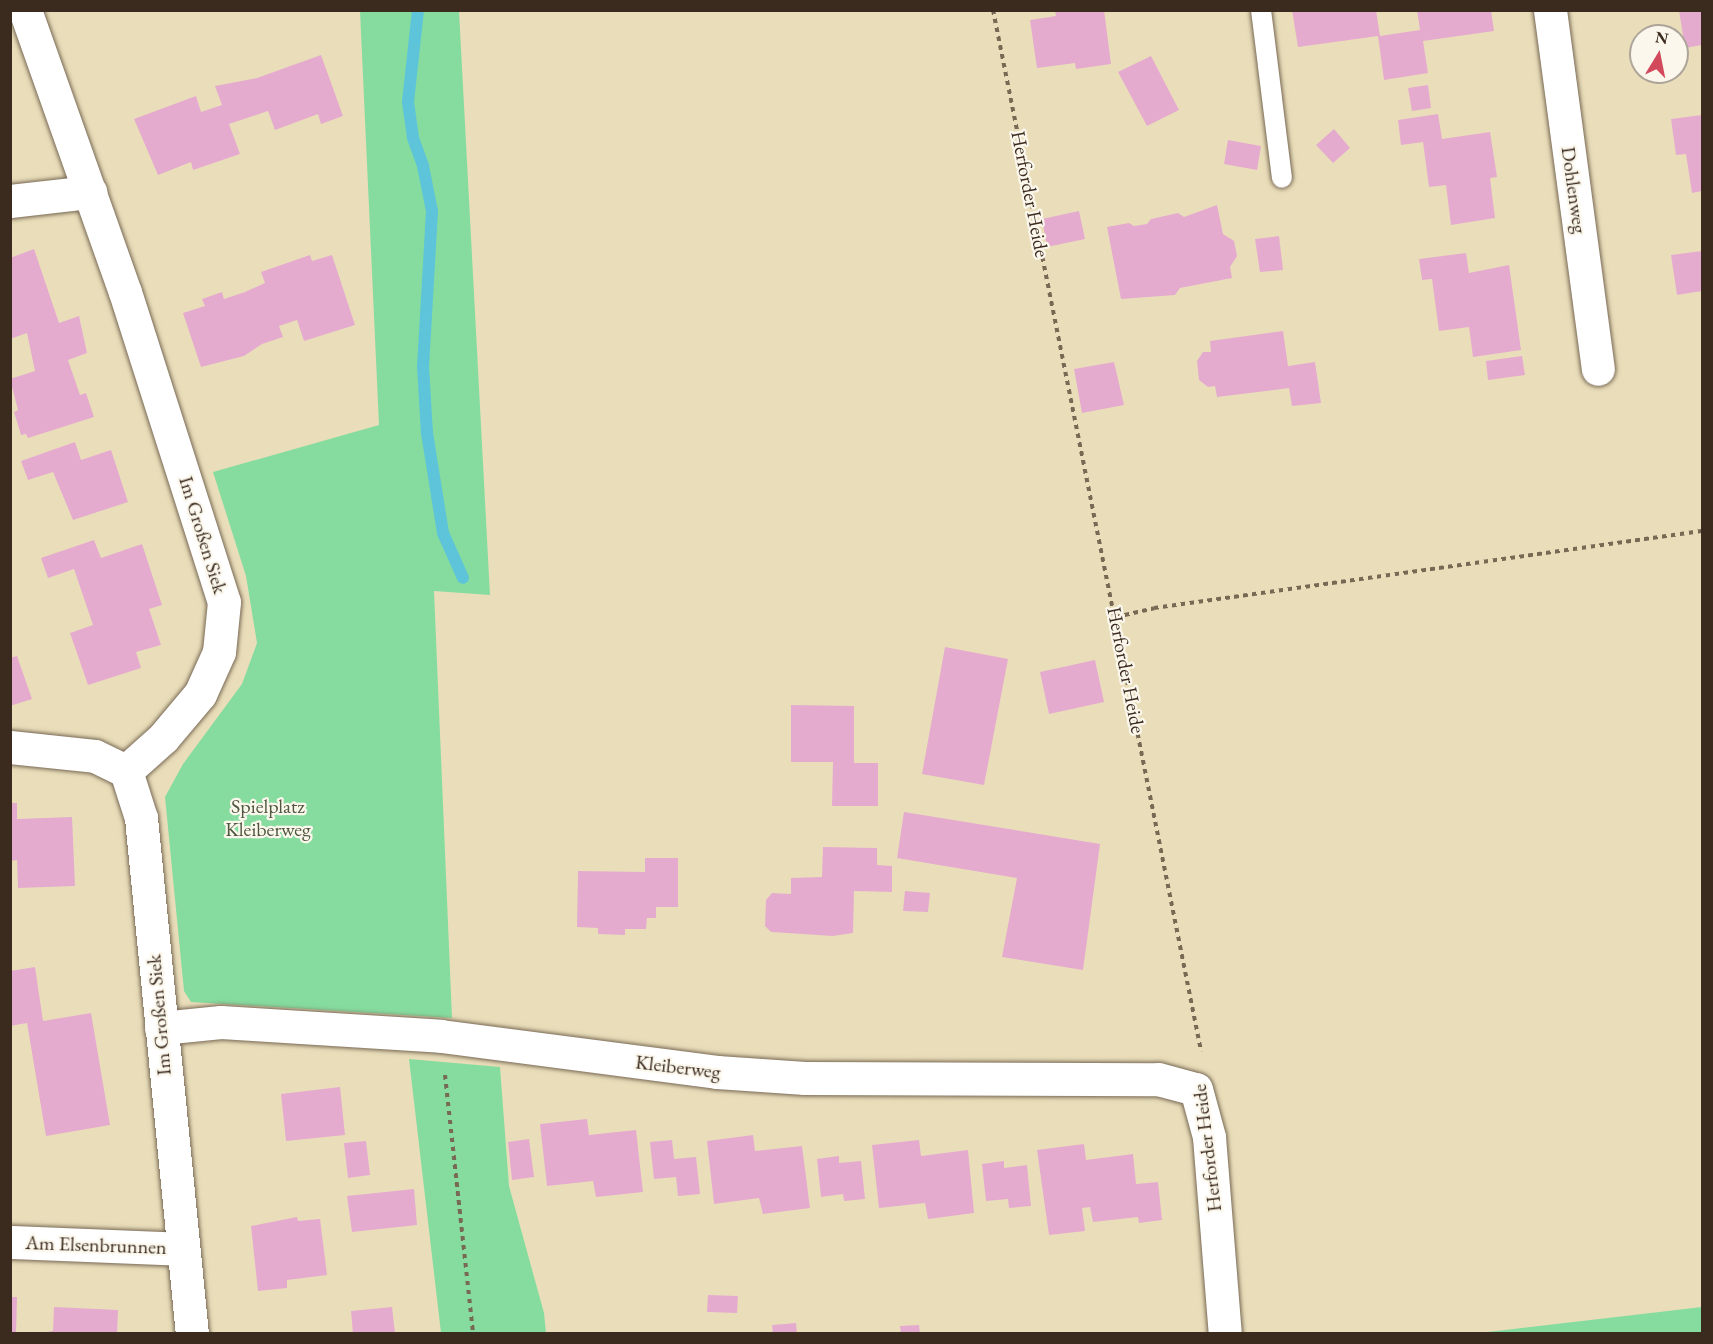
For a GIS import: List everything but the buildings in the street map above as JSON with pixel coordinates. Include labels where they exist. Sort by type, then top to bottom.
[{"type":"street","name":"Im Großen Siek","points":[[25,10],[90,192],[224,602],[219,652],[200,694],[163,738],[126,771],[141,818],[192,1334]]},
{"type":"street","name":"Dohlenweg","points":[[1550,10],[1598,369]]},
{"type":"street","points":[[10,201],[90,192]]},
{"type":"street","points":[[10,747],[95,756],[126,771]]},
{"type":"street","name":"Kleiberweg","points":[[160,1028],[221,1022],[441,1036],[717,1072],[794,1078],[1158,1079],[1196,1089]]},
{"type":"street","name":"Herforder Heide","points":[[1196,1089],[1209,1137],[1225,1334]]},
{"type":"street","name":"Am Elsenbrunnen","points":[[10,1242],[182,1249]]},
{"type":"lane","points":[[1261,10],[1282,178]]},
{"type":"path","name":"Herforder Heide","points":[[993,10],[1201,1052],[1196,1089]]},
{"type":"path","points":[[1116,617],[1154,608],[1702,531]]},
{"type":"path","points":[[441,1036],[473,1334]]},
{"type":"green space","name":"Spielplatz Kleiberweg","points":[[360,11],[459,11],[490,595],[434,591],[452,1018],[191,1002],[184,991],[165,797],[183,764],[242,684],[257,643],[246,576],[213,472],[379,425]]},
{"type":"green space","points":[[409,1059],[500,1067],[509,1186],[544,1313],[546,1333],[441,1333]]},
{"type":"green space","points":[[1702,1307],[1702,1333],[1479,1333]]},
{"type":"waterway","points":[[418,10],[408,102],[413,138],[423,166],[432,211],[423,366],[427,433],[443,533],[463,578]]}]
